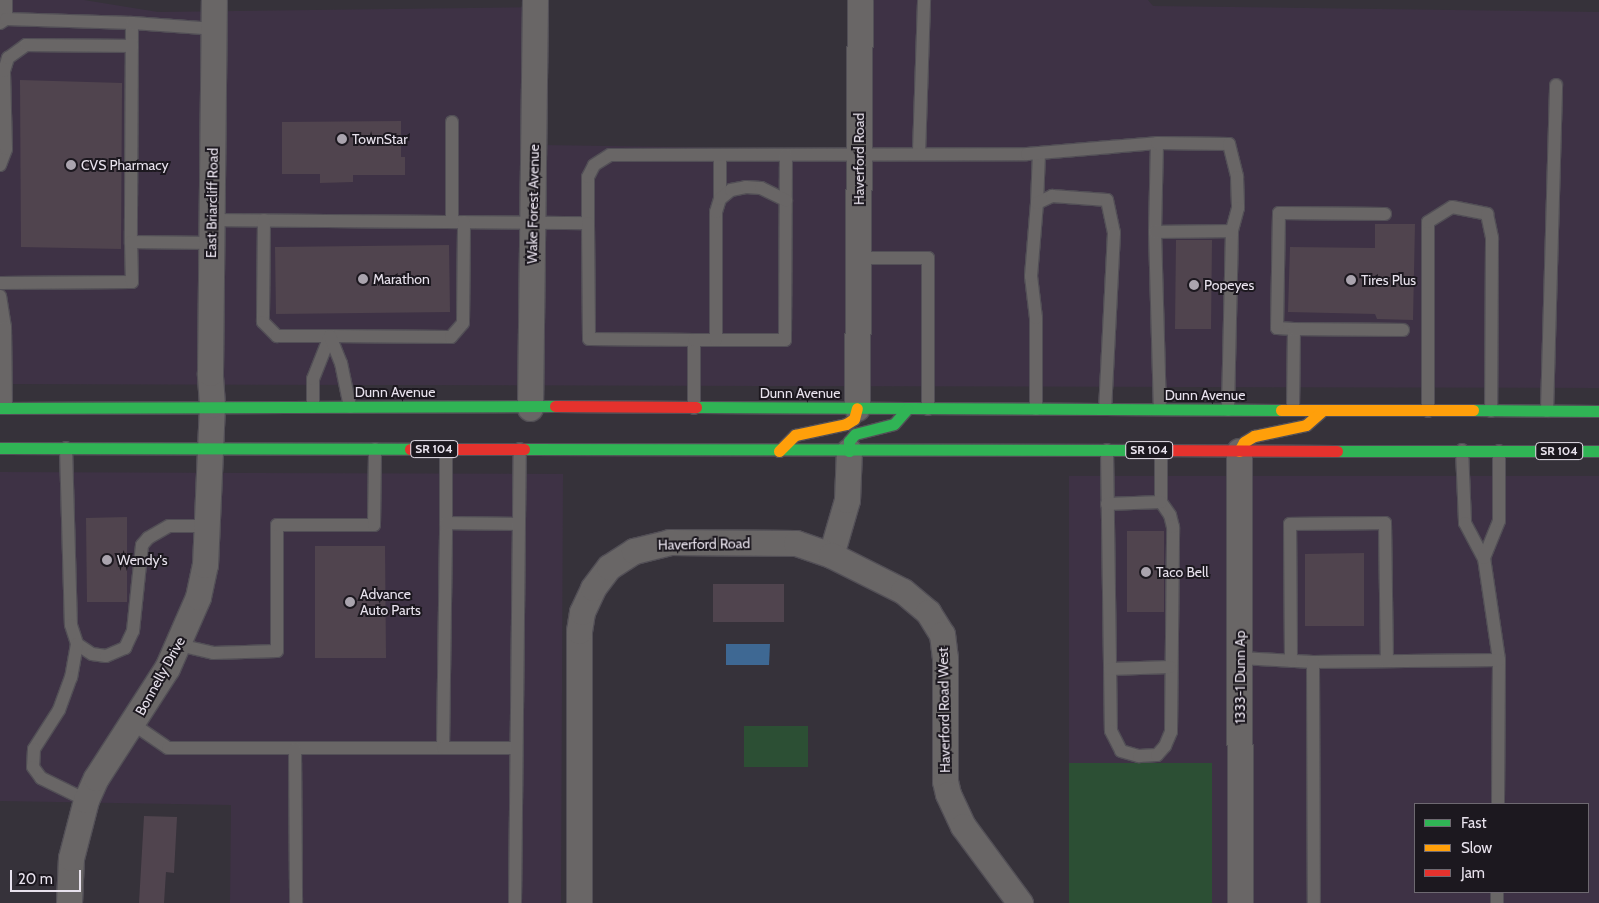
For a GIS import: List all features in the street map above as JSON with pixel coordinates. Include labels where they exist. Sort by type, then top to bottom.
[{"type":"main road","name":"Dunn Avenue","points":[[3,408],[212,406],[1599,411]]},
{"type":"main road","points":[[779,451],[796,435],[846,424],[854,419],[857,408]]},
{"type":"main road","points":[[849,452],[849,441],[855,434],[894,424],[907,409]]},
{"type":"main road","points":[[1239,451],[1244,442],[1254,436],[1306,425],[1323,410]]},
{"type":"main road","name":"SR 104","points":[[0,448],[849,452],[1107,450],[1599,451]]},
{"type":"street","name":"East Briarcliff Road","points":[[212,406],[214,0]]},
{"type":"street","name":"Wake Forest Avenue","points":[[530,408],[535,0]]},
{"type":"street","name":"Haverford Road","points":[[857,408],[860,0]]},
{"type":"street","name":"Bonnelly Drive","points":[[68,903],[71,858],[86,800],[96,778],[133,724],[179,645],[198,597],[205,565],[212,406]]},
{"type":"street","name":"1333-1 Dunn Ap","points":[[1239,451],[1240,903]]},
{"type":"street","points":[[831,555],[847,500],[849,452]]},
{"type":"street","name":"Haverford Road","points":[[580,903],[579,631],[582,612],[593,588],[609,566],[634,551],[668,542],[796,543],[831,555]]},
{"type":"street","name":"Haverford Road West","points":[[831,555],[903,591],[928,612],[942,634],[945,658],[945,781],[948,794],[963,826],[1020,903]]},
{"type":"lane","points":[[6,0],[3,21],[132,23],[215,28]]},
{"type":"lane","points":[[919,153],[924,0]]},
{"type":"lane","points":[[0,283],[132,282],[132,23]]},
{"type":"lane","points":[[0,166],[6,149],[4,71],[8,58],[26,45],[132,46]]},
{"type":"lane","points":[[1548,411],[1556,85]]},
{"type":"lane","points":[[264,220],[264,322],[277,336],[451,338],[463,323],[452,122]]},
{"type":"lane","points":[[786,155],[785,340],[589,339],[588,178],[594,165],[610,155],[786,155],[859,156],[919,153],[1039,154],[1157,143],[1229,144],[1238,177],[1238,208],[1232,231],[1228,410]]},
{"type":"lane","points":[[1157,143],[1155,232],[1160,409]]},
{"type":"lane","points":[[1036,409],[1036,318],[1032,276],[1039,154]]},
{"type":"lane","points":[[716,340],[716,212],[720,199],[720,155]]},
{"type":"lane","points":[[720,199],[731,190],[746,187],[761,188],[786,200]]},
{"type":"lane","points":[[1037,203],[1052,196],[1107,200],[1114,233],[1105,409]]},
{"type":"lane","points":[[1428,411],[1428,222],[1452,207],[1487,214],[1492,238],[1491,410]]},
{"type":"lane","points":[[1385,214],[1279,213],[1277,328],[1403,330]]},
{"type":"lane","points":[[131,242],[212,231],[264,220],[588,222]]},
{"type":"lane","points":[[1155,232],[1232,231]]},
{"type":"lane","points":[[859,258],[928,258],[928,409]]},
{"type":"lane","points":[[0,296],[5,327],[3,408]]},
{"type":"lane","points":[[1292,410],[1294,329]]},
{"type":"lane","points":[[330,336],[341,363],[350,407]]},
{"type":"lane","points":[[313,407],[313,379],[330,336]]},
{"type":"lane","points":[[694,340],[694,408]]},
{"type":"lane","points":[[66,448],[68,572],[71,625],[77,644],[71,677],[58,710],[34,750],[33,768],[41,778],[86,800]]},
{"type":"lane","points":[[179,645],[213,653],[277,651],[277,525],[374,525],[375,449]]},
{"type":"lane","points":[[443,748],[446,449]]},
{"type":"lane","points":[[515,903],[520,449]]},
{"type":"lane","points":[[1107,450],[1110,669],[1114,742],[1121,751],[1139,756],[1157,754],[1165,746],[1171,732],[1170,667],[1173,526],[1170,515],[1161,502],[1161,450]]},
{"type":"lane","points":[[1462,450],[1465,523],[1484,558],[1499,660],[1498,803]]},
{"type":"lane","points":[[1484,558],[1499,521],[1499,451]]},
{"type":"lane","points":[[1107,504],[1161,502]]},
{"type":"lane","points":[[446,523],[519,524]]},
{"type":"lane","points":[[1290,661],[1290,524],[1385,523],[1387,661]]},
{"type":"lane","points":[[77,644],[92,654],[106,656],[125,648],[133,631],[142,545],[160,529],[169,526],[206,526]]},
{"type":"lane","points":[[1240,658],[1313,662],[1499,660]]},
{"type":"lane","points":[[1313,662],[1314,903]]},
{"type":"lane","points":[[1110,669],[1170,667]]},
{"type":"lane","points":[[133,724],[168,748],[516,748]]},
{"type":"lane","points":[[296,749],[296,903]]},
{"type":"shaded area","points":[[0,0],[84,0],[158,12],[546,7],[544,145],[848,150],[849,0],[1148,0],[1153,6],[1599,12],[1599,388],[0,384]]},
{"type":"shaded area","points":[[0,472],[563,474],[561,903],[230,903],[231,805],[0,801]]},
{"type":"shaded area","points":[[1069,476],[1599,476],[1599,903],[1212,903],[1212,763],[1069,763]]},
{"type":"green space","points":[[744,726],[808,726],[808,767],[744,767]]},
{"type":"green space","points":[[1069,763],[1212,763],[1212,903],[1069,903]]},
{"type":"water","points":[[726,644],[770,644],[769,665],[726,665]]},
{"type":"building","name":"CVS Pharmacy","points":[[20,80],[122,83],[121,249],[21,247]]},
{"type":"building","name":"TownStar","points":[[401,121],[401,157],[405,157],[405,175],[353,175],[353,182],[320,183],[320,174],[282,174],[282,122]]},
{"type":"building","name":"Tires Plus","points":[[1375,224],[1415,224],[1413,320],[1377,319],[1375,314],[1288,312],[1290,247],[1375,248]]},
{"type":"building","name":"Popeyes","points":[[1176,240],[1212,240],[1211,329],[1175,329]]},
{"type":"building","name":"Marathon","points":[[449,245],[450,312],[276,314],[275,247]]},
{"type":"building","name":"Wendy's","points":[[127,517],[127,602],[87,602],[86,518]]},
{"type":"building","name":"Taco Bell","points":[[1127,531],[1164,531],[1164,612],[1127,612]]},
{"type":"building","name":"Advance Auto Parts","points":[[315,546],[385,546],[386,658],[315,658]]},
{"type":"building","points":[[1364,553],[1364,626],[1305,626],[1305,554]]},
{"type":"building","points":[[713,584],[784,584],[784,622],[713,622]]},
{"type":"building","points":[[144,816],[177,817],[174,873],[166,872],[164,903],[139,903]]},
{"type":"traffic: fast","points":[[0,408],[555,406]]},
{"type":"traffic: fast","points":[[696,407],[1281,410]]},
{"type":"traffic: fast","points":[[849,451],[849,441],[855,434],[894,424],[907,409]]},
{"type":"traffic: fast","points":[[1473,410],[1599,411]]},
{"type":"traffic: fast","points":[[0,448],[410,449]]},
{"type":"traffic: fast","points":[[524,449],[1149,450]]},
{"type":"traffic: fast","points":[[1337,451],[1599,451]]},
{"type":"traffic: slow","points":[[779,451],[795,435],[846,424],[854,419],[857,408]]},
{"type":"traffic: slow","points":[[1281,410],[1473,410]]},
{"type":"traffic: slow","points":[[1239,451],[1244,442],[1254,436],[1306,425],[1323,410]]},
{"type":"traffic: jam","points":[[555,406],[696,407]]},
{"type":"traffic: jam","points":[[410,449],[524,449]]},
{"type":"traffic: jam","points":[[1149,450],[1337,451]]},
{"type":"place","name":"TownStar","points":[[342,139]]},
{"type":"place","name":"CVS Pharmacy","points":[[71,165]]},
{"type":"place","name":"Marathon","points":[[363,279]]},
{"type":"place","name":"Tires Plus","points":[[1351,280]]},
{"type":"place","name":"Popeyes","points":[[1194,285]]},
{"type":"place","name":"Wendy's","points":[[107,560]]},
{"type":"place","name":"Taco Bell","points":[[1146,572]]},
{"type":"place","name":"Advance Auto Parts","points":[[350,602]]}]
